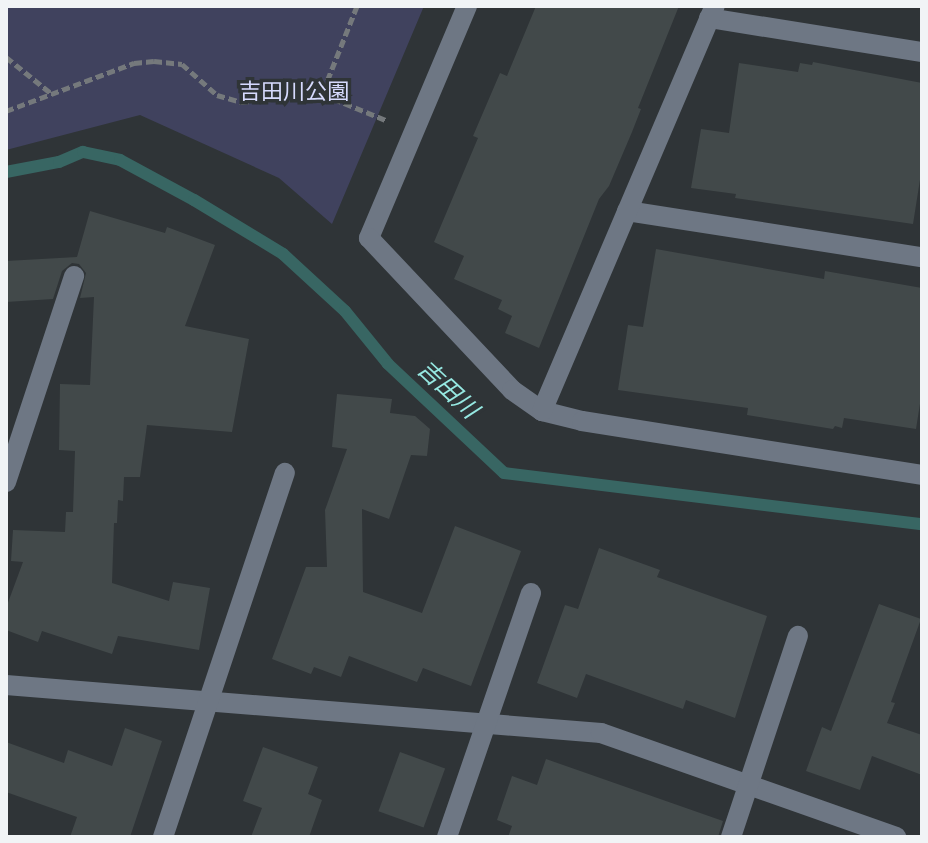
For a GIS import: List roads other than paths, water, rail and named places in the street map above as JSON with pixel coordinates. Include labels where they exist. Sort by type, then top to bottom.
[{"type":"street","points":[[467,6],[369,238],[512,390],[542,411],[582,421],[922,475]]},
{"type":"street","points":[[542,411],[712,12],[922,52]]},
{"type":"street","points":[[627,211],[922,257]]},
{"type":"street","points":[[6,482],[74,276]]},
{"type":"street","points":[[163,837],[285,473]]},
{"type":"street","points":[[447,837],[531,593]]},
{"type":"street","points":[[731,837],[798,636]]},
{"type":"street","points":[[6,685],[601,733],[896,837]]},
{"type":"waterway","name":"吉田川","points":[[6,172],[59,162],[83,152],[120,160],[194,200],[283,254],[345,311],[388,364],[504,473],[922,524]]},
{"type":"park label","name":"吉田川公園","points":[[294,91]]}]
